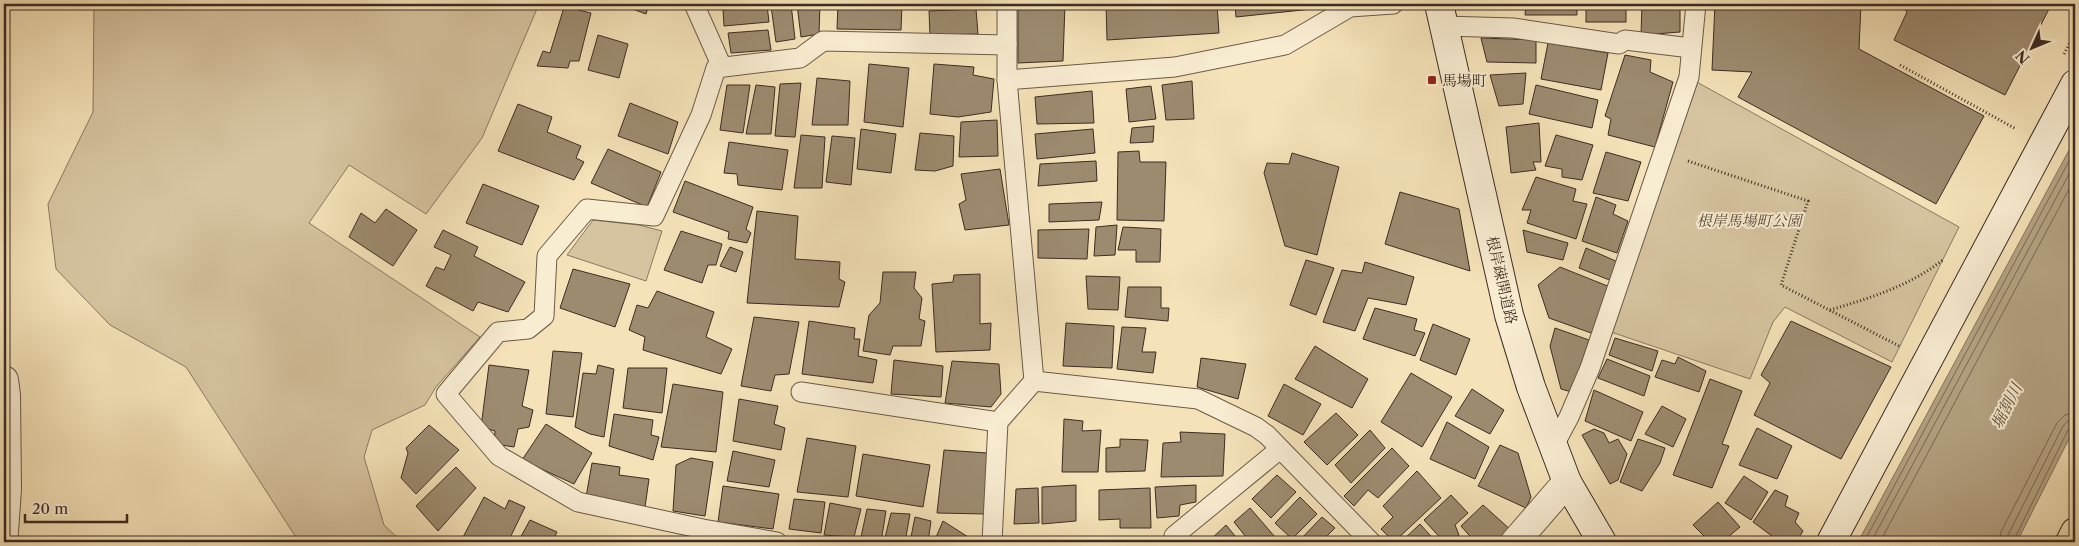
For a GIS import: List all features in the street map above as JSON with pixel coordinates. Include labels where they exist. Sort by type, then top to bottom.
[{"type":"highway","points":[[2070,542],[2075,532]]},
{"type":"street","name":"根岸疎開道路","points":[[1441,15],[1509,314],[1531,387],[1567,482],[1602,542]]},
{"type":"street","points":[[1831,542],[2075,84]]},
{"type":"street","points":[[4,380],[7,470],[4,532]]},
{"type":"street","points":[[1515,542],[1567,482]]},
{"type":"lane","points":[[694,4],[722,67]]},
{"type":"lane","points":[[992,542],[998,422],[1034,380],[1007,80],[1007,4]]},
{"type":"lane","points":[[1007,80],[1175,67],[1284,45],[1350,7],[1393,4]]},
{"type":"lane","points":[[1553,447],[1569,418],[1590,368],[1689,77],[1696,4]]},
{"type":"lane","points":[[1441,15],[1619,44],[1625,40],[1691,48]]},
{"type":"lane","points":[[777,542],[703,529],[578,502],[499,456],[446,394],[498,332],[528,330],[544,316],[547,256],[587,209],[654,216],[701,115],[716,68],[800,58],[823,41],[1007,45]]},
{"type":"lane","points":[[1034,380],[1198,399],[1256,427],[1371,542]]},
{"type":"lane","points":[[801,392],[998,422]]},
{"type":"lane","points":[[1174,536],[1280,450]]},
{"type":"path","points":[[1900,65],[2021,132]]},
{"type":"path","points":[[1663,153],[1808,201],[1781,285],[1898,345]]},
{"type":"path","points":[[1829,310],[1874,297],[1898,287],[1931,270],[1946,258]]},
{"type":"green space","points":[[94,4],[539,4],[482,138],[426,214],[349,165],[309,223],[480,337],[436,387],[425,405],[372,430],[364,457],[384,525],[402,542],[299,542],[186,367],[110,325],[56,269],[48,204],[93,112]]},
{"type":"green space","name":"根岸馬場町公園","points":[[1695,81],[1959,227],[1892,362],[1785,307],[1773,322],[1750,379],[1611,332]]},
{"type":"green space","points":[[593,220],[639,225],[662,231],[646,281],[567,255]]},
{"type":"water","name":"堀割川","points":[[2075,139],[2075,427],[2017,542],[1858,542]]},
{"type":"building","points":[[565,4],[580,4],[578,10],[591,13],[579,61],[570,61],[568,68],[537,66],[543,51],[550,53]]},
{"type":"building","points":[[619,4],[649,4],[646,14]]},
{"type":"building","points":[[791,4],[795,39],[776,42],[771,6]]},
{"type":"building","points":[[797,4],[820,4],[819,34],[801,37]]},
{"type":"building","points":[[838,4],[902,4],[901,30],[837,29]]},
{"type":"building","points":[[1018,4],[1065,4],[1063,61],[1018,63]]},
{"type":"building","points":[[1106,4],[1217,4],[1219,33],[1107,40]]},
{"type":"building","points":[[1235,4],[1312,4],[1312,9],[1236,17]]},
{"type":"building","points":[[1526,4],[1577,4],[1577,15],[1525,15]]},
{"type":"building","points":[[1586,4],[1626,4],[1626,22],[1586,22]]},
{"type":"building","points":[[1642,4],[1680,4],[1680,32],[1641,35]]},
{"type":"building","points":[[1715,4],[1861,4],[1859,49],[1984,116],[1936,204],[1738,97],[1752,72],[1712,70]]},
{"type":"building","points":[[1899,4],[2044,4],[2050,7],[2005,95],[1894,40],[1907,12]]},
{"type":"building","points":[[767,5],[769,22],[724,26],[723,10]]},
{"type":"building","points":[[976,9],[978,34],[930,35],[929,11]]},
{"type":"building","points":[[768,30],[771,50],[731,53],[728,33]]},
{"type":"building","points":[[598,35],[628,44],[619,78],[588,70]]},
{"type":"building","points":[[1481,38],[1536,40],[1536,63],[1487,62]]},
{"type":"building","points":[[1548,43],[1608,53],[1601,90],[1541,79]]},
{"type":"building","points":[[1625,55],[1651,60],[1650,72],[1673,82],[1655,147],[1608,135],[1611,119],[1605,116]]},
{"type":"building","points":[[869,64],[909,68],[903,127],[864,122]]},
{"type":"building","points":[[934,64],[974,67],[973,75],[994,79],[991,112],[958,117],[930,114]]},
{"type":"building","points":[[1526,73],[1523,104],[1499,106],[1490,75]]},
{"type":"building","points":[[817,78],[850,81],[848,125],[812,125]]},
{"type":"building","points":[[1192,81],[1194,119],[1166,120],[1162,85]]},
{"type":"building","points":[[801,83],[795,137],[775,136],[780,84]]},
{"type":"building","points":[[727,85],[750,85],[743,133],[720,130]]},
{"type":"building","points":[[756,85],[775,87],[771,134],[746,134]]},
{"type":"building","points":[[1536,85],[1598,100],[1592,128],[1529,114]]},
{"type":"building","points":[[1151,86],[1156,119],[1129,122],[1126,89]]},
{"type":"building","points":[[1092,91],[1094,123],[1037,124],[1035,97]]},
{"type":"building","points":[[630,103],[678,122],[668,154],[618,136]]},
{"type":"building","points":[[518,104],[552,117],[547,132],[581,146],[576,158],[584,162],[574,180],[498,151]]},
{"type":"building","points":[[997,120],[998,156],[959,157],[961,122]]},
{"type":"building","points":[[1539,123],[1541,162],[1533,162],[1536,170],[1511,173],[1506,127]]},
{"type":"building","points":[[1154,126],[1153,142],[1130,143],[1132,128]]},
{"type":"building","points":[[861,129],[896,134],[891,173],[857,169]]},
{"type":"building","points":[[1093,129],[1095,153],[1037,159],[1035,134]]},
{"type":"building","points":[[920,133],[954,136],[953,166],[935,171],[915,170]]},
{"type":"building","points":[[801,135],[825,137],[822,188],[794,188]]},
{"type":"building","points":[[1556,135],[1593,145],[1582,180],[1562,177],[1562,169],[1545,166]]},
{"type":"building","points":[[832,136],[855,138],[851,185],[826,182]]},
{"type":"building","points":[[729,142],[788,150],[782,190],[738,185],[737,174],[724,173]]},
{"type":"building","points":[[608,149],[661,172],[647,207],[591,183]]},
{"type":"building","points":[[1139,151],[1140,162],[1166,162],[1164,221],[1117,220],[1118,152]]},
{"type":"building","points":[[1606,152],[1641,162],[1628,201],[1593,193]]},
{"type":"building","points":[[1292,153],[1339,167],[1317,255],[1285,246],[1264,173],[1267,163],[1289,164]]},
{"type":"building","points":[[1096,161],[1097,181],[1038,186],[1040,164]]},
{"type":"building","points":[[1000,169],[1009,225],[965,230],[959,204],[966,200],[961,174]]},
{"type":"building","points":[[1536,177],[1576,189],[1573,201],[1587,204],[1576,239],[1527,223],[1531,210],[1522,210]]},
{"type":"building","points":[[685,181],[753,207],[746,229],[751,233],[747,243],[728,239],[729,232],[673,212]]},
{"type":"building","points":[[483,184],[539,206],[522,245],[466,223]]},
{"type":"building","points":[[1400,192],[1459,209],[1470,271],[1385,244]]},
{"type":"building","points":[[1596,197],[1616,205],[1613,214],[1628,221],[1617,253],[1582,241]]},
{"type":"building","points":[[1102,202],[1099,220],[1049,222],[1049,204]]},
{"type":"building","points":[[386,209],[417,230],[393,266],[349,237],[361,213],[375,223]]},
{"type":"building","points":[[757,211],[798,216],[795,259],[840,262],[839,279],[845,282],[839,307],[747,303]]},
{"type":"building","points":[[1117,225],[1115,255],[1094,256],[1096,227]]},
{"type":"building","points":[[1123,227],[1161,229],[1160,262],[1136,262],[1136,250],[1118,250]]},
{"type":"building","points":[[1089,229],[1087,259],[1038,258],[1038,230]]},
{"type":"building","points":[[443,230],[478,247],[474,256],[525,282],[508,312],[478,302],[473,311],[426,286],[436,267],[444,270],[451,255],[434,247]]},
{"type":"building","points":[[1523,230],[1568,243],[1563,260],[1527,252]]},
{"type":"building","points":[[681,231],[722,244],[716,265],[708,265],[702,283],[664,270]]},
{"type":"building","points":[[730,247],[743,252],[736,272],[720,266]]},
{"type":"building","points":[[1586,248],[1618,262],[1612,281],[1579,268]]},
{"type":"building","points":[[1306,260],[1334,268],[1316,315],[1290,305]]},
{"type":"building","points":[[1365,262],[1414,277],[1406,305],[1368,298],[1355,331],[1323,322],[1342,270],[1362,273]]},
{"type":"building","points":[[1560,267],[1610,287],[1594,334],[1549,318],[1538,285]]},
{"type":"building","points":[[573,269],[630,284],[615,327],[560,308]]},
{"type":"building","points":[[883,272],[916,272],[914,288],[922,298],[919,319],[925,321],[921,346],[893,346],[890,355],[863,351],[869,315],[880,303]]},
{"type":"building","points":[[980,274],[980,324],[991,323],[990,350],[936,352],[932,284],[953,282],[954,275]]},
{"type":"building","points":[[1086,276],[1120,277],[1118,310],[1088,309]]},
{"type":"building","points":[[1128,287],[1161,287],[1161,308],[1169,308],[1168,321],[1125,317]]},
{"type":"building","points":[[657,291],[714,312],[706,337],[732,349],[721,374],[643,350],[645,337],[629,330],[637,305],[648,308]]},
{"type":"building","points":[[1375,308],[1417,319],[1414,330],[1425,333],[1415,356],[1363,339]]},
{"type":"building","points":[[754,317],[799,322],[789,374],[775,375],[771,391],[741,386]]},
{"type":"building","points":[[809,321],[855,328],[854,339],[860,339],[858,356],[877,360],[873,383],[802,374]]},
{"type":"building","points":[[1791,321],[1891,367],[1841,459],[1754,415],[1770,383],[1761,375]]},
{"type":"building","points":[[1066,323],[1114,326],[1112,368],[1063,366]]},
{"type":"building","points":[[1433,324],[1470,339],[1456,375],[1420,360]]},
{"type":"building","points":[[1122,327],[1146,328],[1142,352],[1156,352],[1153,373],[1117,369]]},
{"type":"building","points":[[1555,328],[1589,340],[1572,392],[1561,389],[1550,346]]},
{"type":"building","points":[[1615,338],[1658,351],[1652,371],[1609,355]]},
{"type":"building","points":[[1315,346],[1368,379],[1352,408],[1295,379]]},
{"type":"building","points":[[553,351],[582,353],[573,417],[546,414]]},
{"type":"building","points":[[1678,357],[1706,371],[1699,392],[1655,377],[1662,360],[1675,364]]},
{"type":"building","points":[[1201,358],[1246,364],[1238,399],[1197,387]]},
{"type":"building","points":[[1607,359],[1650,376],[1644,396],[1598,378]]},
{"type":"building","points":[[894,360],[943,366],[941,397],[891,394]]},
{"type":"building","points":[[952,361],[999,364],[1001,394],[991,407],[945,403]]},
{"type":"building","points":[[489,365],[529,370],[522,406],[533,410],[529,427],[518,429],[514,447],[494,444],[495,431],[481,427]]},
{"type":"building","points":[[598,365],[614,369],[604,437],[590,434],[575,427],[583,373],[596,374]]},
{"type":"building","points":[[628,368],[667,368],[662,413],[623,408]]},
{"type":"building","points":[[1411,373],[1452,397],[1422,447],[1381,422]]},
{"type":"building","points":[[1710,379],[1742,391],[1722,444],[1729,446],[1712,488],[1673,475]]},
{"type":"building","points":[[673,384],[723,392],[716,452],[661,447]]},
{"type":"building","points":[[1284,384],[1321,404],[1303,435],[1268,416]]},
{"type":"building","points":[[1472,389],[1504,410],[1490,434],[1455,416]]},
{"type":"building","points":[[1594,390],[1643,412],[1631,441],[1585,421]]},
{"type":"building","points":[[739,399],[778,406],[774,424],[785,428],[781,450],[733,441]]},
{"type":"building","points":[[1662,406],[1686,419],[1673,447],[1645,434]]},
{"type":"building","points":[[1336,413],[1358,435],[1327,465],[1304,442]]},
{"type":"building","points":[[614,414],[653,420],[651,435],[659,437],[653,460],[609,446]]},
{"type":"building","points":[[1064,419],[1083,421],[1082,431],[1101,430],[1098,472],[1062,472]]},
{"type":"building","points":[[1447,422],[1489,447],[1475,479],[1430,459]]},
{"type":"building","points":[[546,424],[592,453],[574,484],[522,460]]},
{"type":"building","points":[[429,425],[459,450],[416,494],[401,478],[408,453],[406,448]]},
{"type":"building","points":[[1757,428],[1792,446],[1777,479],[1739,465]]},
{"type":"building","points":[[1594,429],[1604,433],[1609,443],[1618,439],[1627,454],[1618,480],[1610,484],[1582,435]]},
{"type":"building","points":[[1370,430],[1385,448],[1351,483],[1335,465]]},
{"type":"building","points":[[1180,432],[1225,434],[1223,476],[1161,477],[1163,443],[1181,442]]},
{"type":"building","points":[[807,438],[856,446],[848,497],[797,492]]},
{"type":"building","points":[[1120,439],[1148,440],[1145,471],[1106,472],[1106,448],[1120,447]]},
{"type":"building","points":[[1638,439],[1665,448],[1660,463],[1642,491],[1620,482]]},
{"type":"building","points":[[1500,445],[1518,453],[1531,497],[1526,508],[1478,486]]},
{"type":"building","points":[[1392,448],[1409,466],[1378,498],[1368,490],[1354,506],[1344,496]]},
{"type":"building","points":[[944,450],[987,453],[985,514],[937,513]]},
{"type":"building","points":[[733,451],[775,460],[769,487],[727,481]]},
{"type":"building","points":[[863,454],[930,465],[923,507],[856,496]]},
{"type":"building","points":[[691,458],[713,462],[705,516],[673,511],[676,465]]},
{"type":"building","points":[[592,463],[620,467],[619,475],[649,479],[645,507],[586,497]]},
{"type":"building","points":[[456,467],[476,488],[438,531],[416,506]]},
{"type":"building","points":[[1417,471],[1441,498],[1394,542],[1381,529],[1393,517],[1383,506]]},
{"type":"building","points":[[1277,475],[1296,492],[1271,518],[1252,499]]},
{"type":"building","points":[[1744,476],[1768,492],[1751,520],[1725,503]]},
{"type":"building","points":[[1076,485],[1076,521],[1042,524],[1042,487]]},
{"type":"building","points":[[1196,485],[1196,502],[1180,505],[1179,516],[1157,518],[1155,487]]},
{"type":"building","points":[[723,486],[779,494],[773,529],[718,522]]},
{"type":"building","points":[[1038,488],[1039,523],[1014,524],[1016,489]]},
{"type":"building","points":[[1150,488],[1151,528],[1120,528],[1120,519],[1099,520],[1099,490]]},
{"type":"building","points":[[1775,490],[1788,496],[1785,506],[1799,513],[1795,522],[1803,531],[1796,542],[1780,542],[1753,522]]},
{"type":"building","points":[[1451,495],[1468,513],[1455,525],[1459,535],[1451,542],[1444,542],[1424,520]]},
{"type":"building","points":[[484,497],[505,509],[509,500],[525,507],[508,542],[461,541]]},
{"type":"building","points":[[1300,497],[1317,514],[1292,539],[1275,523]]},
{"type":"building","points":[[794,499],[825,502],[821,533],[789,529]]},
{"type":"building","points":[[1718,502],[1740,527],[1722,542],[1710,542],[1693,525]]},
{"type":"building","points":[[830,503],[861,509],[854,537],[824,535]]},
{"type":"building","points":[[1483,505],[1512,531],[1499,542],[1475,542],[1461,526]]},
{"type":"building","points":[[1250,508],[1275,537],[1269,542],[1250,542],[1234,522]]},
{"type":"building","points":[[867,509],[886,511],[881,542],[860,542]]},
{"type":"building","points":[[891,513],[910,514],[905,542],[884,542]]},
{"type":"building","points":[[915,517],[931,521],[928,542],[910,542]]},
{"type":"building","points":[[1322,517],[1335,528],[1321,542],[1298,542]]},
{"type":"building","points":[[530,520],[557,532],[552,542],[518,542]]},
{"type":"building","points":[[943,521],[976,542],[934,542]]},
{"type":"building","points":[[1420,524],[1436,542],[1401,542]]},
{"type":"building","points":[[1226,525],[1240,542],[1208,542]]},
{"type":"building","points":[[577,537],[607,542],[576,542]]},
{"type":"place","name":"馬場町","points":[[1432,80]]}]
